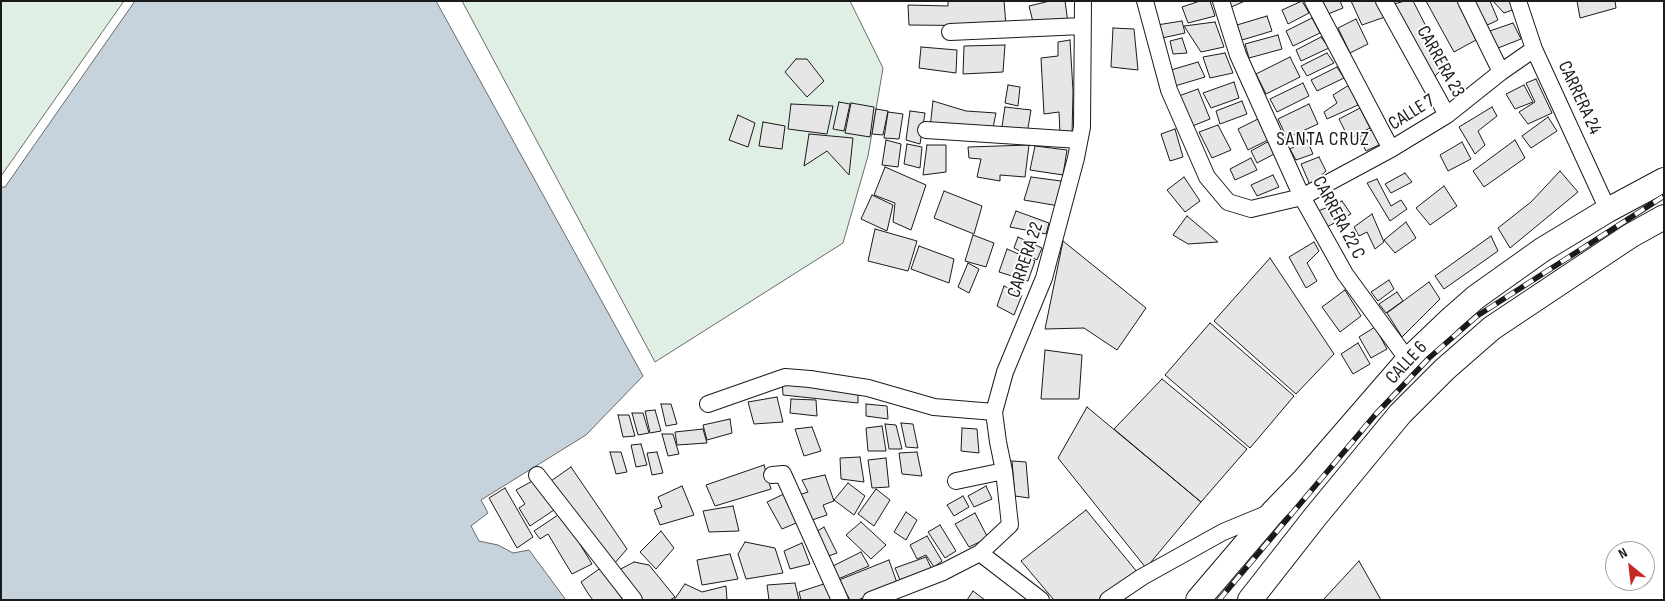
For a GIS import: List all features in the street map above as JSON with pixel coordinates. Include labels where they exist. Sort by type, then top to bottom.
[{"type":"highway","name":"CALLE 6","points":[[1198,600],[1408,360],[1476,297],[1542,250],[1608,210],[1664,180]]},
{"type":"highway","name":"CALLE 6","points":[[1250,600],[1315,517],[1400,414],[1445,369],[1492,328],[1614,247],[1664,217]]},
{"type":"street","name":"CARRERA 22","points":[[980,553],[1010,525],[1004,471],[994,412],[1005,372],[1044,278],[1082,128],[1083,1]]},
{"type":"street","points":[[1145,1],[1170,90],[1207,177],[1228,202],[1251,210],[1302,197]]},
{"type":"street","name":"CARRERA 22 C","points":[[1221,1],[1238,55],[1302,197],[1345,274],[1408,360]]},
{"type":"street","points":[[1313,1],[1391,149]]},
{"type":"street","name":"CARRERA 23","points":[[1384,1],[1447,116]]},
{"type":"street","points":[[1466,1],[1501,72]]},
{"type":"street","name":"CARRERA 24","points":[[1518,1],[1534,49],[1608,210]]},
{"type":"street","points":[[950,32],[1082,26]]},
{"type":"street","name":"CALLE 7","points":[[1302,197],[1447,116],[1501,72],[1534,49]]},
{"type":"street","points":[[926,130],[1079,140]]},
{"type":"street","points":[[708,404],[785,377],[868,388],[934,407],[994,412]]},
{"type":"street","points":[[956,481],[1004,471]]},
{"type":"street","points":[[772,475],[783,474],[840,600]]},
{"type":"street","points":[[537,475],[634,600]]},
{"type":"street","points":[[1108,600],[1142,577],[1223,532],[1274,511]]},
{"type":"street","points":[[872,600],[943,572],[980,553],[1041,600]]},
{"type":"green space","points":[[1,1],[124,1],[1,176]]},
{"type":"green space","points":[[462,1],[850,1],[883,68],[868,156],[843,243],[655,362]]},
{"type":"shaded area","points":[[135,1],[436,1],[643,376],[586,435],[481,500],[488,513],[471,526],[479,541],[498,545],[513,553],[529,550],[566,600],[1,600],[1,187],[5,187]]},
{"type":"building","points":[[948,1],[1004,1],[1006,26],[909,25],[908,5],[948,6]]},
{"type":"building","points":[[1050,1],[1065,1],[1068,23],[1034,26],[1029,6]]},
{"type":"building","points":[[1200,1],[1210,1],[1215,16],[1188,23],[1182,7]]},
{"type":"building","points":[[1226,1],[1245,1],[1229,8]]},
{"type":"building","points":[[1302,1],[1309,13],[1288,24],[1282,10]]},
{"type":"building","points":[[1325,1],[1340,1],[1343,8],[1328,14],[1322,3]]},
{"type":"building","points":[[1351,1],[1376,1],[1385,17],[1362,25]]},
{"type":"building","points":[[1413,1],[1446,65],[1431,80],[1390,5]]},
{"type":"building","points":[[1426,1],[1457,1],[1476,40],[1454,52]]},
{"type":"building","points":[[1468,1],[1490,1],[1498,20],[1481,28]]},
{"type":"building","points":[[1493,1],[1513,1],[1515,9],[1504,13]]},
{"type":"building","points":[[1577,1],[1615,1],[1616,8],[1580,18]]},
{"type":"building","points":[[1267,16],[1272,31],[1242,40],[1237,25]]},
{"type":"building","points":[[1312,18],[1320,33],[1293,46],[1286,31]]},
{"type":"building","points":[[1356,19],[1368,44],[1350,53],[1338,28]]},
{"type":"building","points":[[1182,21],[1185,33],[1162,38],[1157,25]]},
{"type":"building","points":[[1215,22],[1224,47],[1201,52],[1184,26]]},
{"type":"building","points":[[1513,23],[1521,39],[1493,50],[1484,33]]},
{"type":"building","points":[[1113,28],[1134,29],[1138,70],[1111,67]]},
{"type":"building","points":[[1278,35],[1282,49],[1249,58],[1245,44]]},
{"type":"building","points":[[1321,37],[1329,48],[1301,61],[1296,50]]},
{"type":"building","points":[[1182,38],[1187,53],[1173,54],[1170,41]]},
{"type":"building","points":[[1070,40],[1073,91],[1072,135],[1060,134],[1059,112],[1044,114],[1041,58],[1058,56],[1058,42]]},
{"type":"building","points":[[1005,45],[1003,72],[963,74],[964,46]]},
{"type":"building","points":[[921,47],[957,50],[956,73],[919,68]]},
{"type":"building","points":[[1225,53],[1233,73],[1210,78],[1203,57]]},
{"type":"building","points":[[1327,53],[1334,63],[1307,76],[1301,66]]},
{"type":"building","points":[[1290,57],[1300,77],[1266,94],[1256,74]]},
{"type":"building","points":[[796,59],[807,59],[824,81],[807,97],[785,72]]},
{"type":"building","points":[[1198,62],[1205,77],[1175,86],[1171,70]]},
{"type":"building","points":[[1337,67],[1344,78],[1317,91],[1311,80]]},
{"type":"building","points":[[1536,79],[1552,113],[1528,124],[1519,112],[1535,102],[1526,83]]},
{"type":"building","points":[[1234,82],[1239,98],[1211,108],[1203,93]]},
{"type":"building","points":[[1303,83],[1309,96],[1277,112],[1270,99]]},
{"type":"building","points":[[1008,85],[1020,87],[1018,106],[1005,103]]},
{"type":"building","points":[[1349,85],[1358,105],[1327,119],[1324,112],[1337,103],[1333,95]]},
{"type":"building","points":[[1524,85],[1533,102],[1515,109],[1506,94]]},
{"type":"building","points":[[1198,89],[1210,119],[1190,127],[1176,97]]},
{"type":"building","points":[[933,101],[966,111],[996,113],[993,128],[930,128]]},
{"type":"building","points":[[1242,101],[1247,114],[1220,124],[1216,111]]},
{"type":"building","points":[[839,102],[850,104],[844,131],[833,129]]},
{"type":"building","points":[[851,103],[874,107],[870,137],[845,133]]},
{"type":"building","points":[[791,104],[833,106],[827,134],[788,129]]},
{"type":"building","points":[[1309,104],[1318,124],[1287,138],[1278,119]]},
{"type":"building","points":[[1005,107],[1031,110],[1027,134],[1001,133]]},
{"type":"building","points":[[1492,107],[1497,116],[1478,131],[1485,145],[1475,154],[1459,127]]},
{"type":"building","points":[[1360,108],[1370,128],[1349,139],[1339,119]]},
{"type":"building","points":[[876,109],[888,111],[883,135],[872,134]]},
{"type":"building","points":[[910,111],[925,113],[920,144],[906,140]]},
{"type":"building","points":[[888,112],[903,114],[899,139],[884,138]]},
{"type":"building","points":[[738,115],[755,123],[748,147],[729,140]]},
{"type":"building","points":[[1548,117],[1557,131],[1531,148],[1522,136]]},
{"type":"building","points":[[1258,119],[1268,140],[1248,150],[1238,129]]},
{"type":"building","points":[[763,122],[785,126],[782,149],[759,146]]},
{"type":"building","points":[[1218,125],[1231,150],[1212,158],[1199,132]]},
{"type":"building","points":[[1375,128],[1383,143],[1366,151],[1359,137]]},
{"type":"building","points":[[1175,129],[1183,157],[1170,161],[1161,134]]},
{"type":"building","points":[[809,134],[853,138],[849,175],[827,151],[804,166]]},
{"type":"building","points":[[886,140],[901,144],[898,167],[882,165]]},
{"type":"building","points":[[1271,140],[1278,152],[1257,163],[1251,151]]},
{"type":"building","points":[[1307,140],[1313,154],[1296,160],[1290,149]]},
{"type":"building","points":[[1515,140],[1525,158],[1484,187],[1473,171]]},
{"type":"building","points":[[1462,142],[1471,159],[1448,171],[1440,155]]},
{"type":"building","points":[[907,144],[922,147],[920,168],[904,164]]},
{"type":"building","points":[[927,145],[946,145],[946,172],[923,175]]},
{"type":"building","points":[[1029,145],[1025,177],[1000,175],[1000,181],[977,177],[981,159],[969,158],[968,147]]},
{"type":"building","points":[[1035,146],[1067,150],[1063,175],[1030,170]]},
{"type":"building","points":[[1319,157],[1326,171],[1310,185],[1301,164]]},
{"type":"building","points":[[1251,158],[1257,170],[1235,180],[1230,169]]},
{"type":"building","points":[[885,167],[926,185],[911,230],[893,222],[895,203],[874,195]]},
{"type":"building","points":[[1560,171],[1578,192],[1510,248],[1498,228],[1531,202]]},
{"type":"building","points":[[1405,173],[1412,182],[1391,193],[1385,184]]},
{"type":"building","points":[[1273,175],[1279,187],[1257,196],[1251,185]]},
{"type":"building","points":[[1031,177],[1061,181],[1059,206],[1024,200]]},
{"type":"building","points":[[1184,177],[1200,201],[1185,212],[1167,190]]},
{"type":"building","points":[[1377,179],[1391,206],[1401,200],[1407,209],[1390,221],[1367,183]]},
{"type":"building","points":[[1444,186],[1457,206],[1430,225],[1416,208]]},
{"type":"building","points":[[944,191],[982,206],[974,234],[934,218]]},
{"type":"building","points":[[872,195],[893,205],[887,231],[861,219]]},
{"type":"building","points":[[1342,201],[1351,214],[1325,228],[1316,212]]},
{"type":"building","points":[[1016,211],[1049,223],[1046,234],[1010,227]]},
{"type":"building","points":[[1372,214],[1384,242],[1375,249],[1367,232],[1359,236],[1354,227]]},
{"type":"building","points":[[1187,216],[1218,242],[1188,244],[1173,235]]},
{"type":"building","points":[[1406,222],[1416,238],[1395,253],[1384,240]]},
{"type":"building","points":[[875,229],[917,241],[908,271],[868,261]]},
{"type":"building","points":[[973,235],[994,243],[986,267],[965,261]]},
{"type":"building","points":[[1491,236],[1498,251],[1444,289],[1435,276]]},
{"type":"building","points":[[1018,237],[1042,248],[1037,260],[1014,248]]},
{"type":"building","points":[[1063,241],[1146,308],[1117,350],[1084,328],[1045,329]]},
{"type":"building","points":[[1314,242],[1319,251],[1307,263],[1317,281],[1306,288],[1289,257]]},
{"type":"building","points":[[919,246],[954,259],[949,283],[911,269]]},
{"type":"building","points":[[1007,249],[1035,261],[1028,281],[999,272]]},
{"type":"building","points":[[1270,258],[1334,354],[1296,394],[1214,321]]},
{"type":"building","points":[[968,263],[979,269],[969,293],[958,287]]},
{"type":"building","points":[[1389,280],[1394,289],[1378,301],[1371,292]]},
{"type":"building","points":[[1429,282],[1440,299],[1402,337],[1387,313]]},
{"type":"building","points":[[1004,286],[1022,295],[1014,315],[997,306]]},
{"type":"building","points":[[1345,290],[1361,316],[1340,332],[1322,307]]},
{"type":"building","points":[[1397,292],[1403,301],[1386,313],[1379,304]]},
{"type":"building","points":[[1210,323],[1294,396],[1250,448],[1165,375]]},
{"type":"building","points":[[1375,327],[1387,349],[1371,358],[1359,337]]},
{"type":"building","points":[[1358,343],[1370,364],[1353,374],[1341,354]]},
{"type":"building","points":[[1045,350],[1082,355],[1079,399],[1041,399]]},
{"type":"building","points":[[782,379],[858,389],[858,403],[783,395]]},
{"type":"building","points":[[1162,379],[1247,449],[1201,502],[1114,429]]},
{"type":"building","points":[[777,397],[783,422],[754,424],[748,402]]},
{"type":"building","points":[[791,399],[816,400],[817,416],[790,413]]},
{"type":"building","points":[[661,404],[671,404],[677,424],[666,426]]},
{"type":"building","points":[[866,404],[887,406],[888,419],[866,416]]},
{"type":"building","points":[[1087,407],[1201,502],[1146,568],[1058,458]]},
{"type":"building","points":[[655,410],[661,431],[650,433],[645,411]]},
{"type":"building","points":[[632,413],[643,413],[649,433],[638,435]]},
{"type":"building","points":[[618,415],[629,415],[635,436],[623,437]]},
{"type":"building","points":[[730,419],[732,433],[707,440],[703,425]]},
{"type":"building","points":[[901,423],[913,424],[918,448],[906,447]]},
{"type":"building","points":[[885,424],[896,425],[902,449],[889,449]]},
{"type":"building","points":[[882,426],[886,451],[868,451],[866,428]]},
{"type":"building","points":[[812,427],[821,451],[804,456],[795,429]]},
{"type":"building","points":[[962,428],[977,429],[979,453],[961,451]]},
{"type":"building","points":[[703,429],[707,443],[677,445],[675,432]]},
{"type":"building","points":[[662,434],[673,434],[679,454],[668,456]]},
{"type":"building","points":[[641,444],[647,465],[636,467],[631,445]]},
{"type":"building","points":[[610,452],[621,452],[627,472],[616,474]]},
{"type":"building","points":[[657,452],[663,473],[652,475],[647,453]]},
{"type":"building","points":[[917,452],[922,476],[902,474],[899,453]]},
{"type":"building","points":[[860,457],[864,482],[841,479],[840,458]]},
{"type":"building","points":[[886,458],[889,487],[872,488],[868,460]]},
{"type":"building","points":[[1012,461],[1026,462],[1029,498],[1015,496]]},
{"type":"building","points":[[764,465],[771,489],[715,506],[706,485]]},
{"type":"building","points":[[571,467],[627,549],[614,564],[551,481]]},
{"type":"building","points":[[825,475],[834,501],[823,505],[827,515],[806,522],[796,496],[808,492],[802,480]]},
{"type":"building","points":[[536,479],[557,508],[530,526],[519,508],[525,504],[516,490]]},
{"type":"building","points":[[848,483],[865,496],[854,515],[834,500]]},
{"type":"building","points":[[682,486],[694,515],[660,525],[654,510],[662,507],[658,497]]},
{"type":"building","points":[[986,486],[992,499],[974,507],[968,496]]},
{"type":"building","points":[[505,488],[533,537],[517,548],[489,498]]},
{"type":"building","points":[[876,489],[890,500],[874,526],[858,514]]},
{"type":"building","points":[[786,493],[801,521],[782,529],[767,502]]},
{"type":"building","points":[[963,496],[969,507],[954,516],[947,505]]},
{"type":"building","points":[[733,506],[739,531],[709,532],[703,511]]},
{"type":"building","points":[[1086,510],[1138,573],[1099,600],[1054,600],[1021,561]]},
{"type":"building","points":[[906,512],[917,520],[906,540],[894,532]]},
{"type":"building","points":[[561,513],[592,564],[572,574],[548,534],[540,539],[534,531]]},
{"type":"building","points":[[975,513],[988,538],[969,547],[955,524]]},
{"type":"building","points":[[861,522],[886,545],[871,559],[846,535]]},
{"type":"building","points":[[940,525],[956,551],[945,558],[928,532]]},
{"type":"building","points":[[824,527],[837,553],[823,558],[811,535]]},
{"type":"building","points":[[661,531],[674,548],[656,569],[640,552]]},
{"type":"building","points":[[927,536],[942,561],[934,567],[926,555],[917,559],[910,545]]},
{"type":"building","points":[[745,542],[775,548],[783,573],[746,579],[738,554]]},
{"type":"building","points":[[802,543],[810,564],[790,569],[784,551]]},
{"type":"building","points":[[861,552],[869,566],[838,579],[833,566]]},
{"type":"building","points":[[730,554],[738,579],[702,585],[697,560]]},
{"type":"building","points":[[926,557],[934,574],[902,585],[895,568]]},
{"type":"building","points":[[889,560],[897,583],[858,600],[850,600],[839,580]]},
{"type":"building","points":[[1359,561],[1381,600],[1323,600]]},
{"type":"building","points":[[634,562],[649,565],[675,597],[670,600],[638,600],[617,571]]},
{"type":"building","points":[[602,567],[623,600],[593,600],[589,595],[581,582]]},
{"type":"building","points":[[830,582],[836,600],[801,600],[799,592]]},
{"type":"building","points":[[795,583],[799,600],[769,600],[767,585]]},
{"type":"building","points":[[685,584],[702,592],[726,586],[727,600],[674,600]]},
{"type":"building","points":[[973,591],[985,600],[967,600]]},
{"type":"railway","points":[[1219,600],[1375,415],[1429,358],[1477,316],[1664,196]]},
{"type":"district","name":"SANTA CRUZ","points":[[1323,140]]}]
